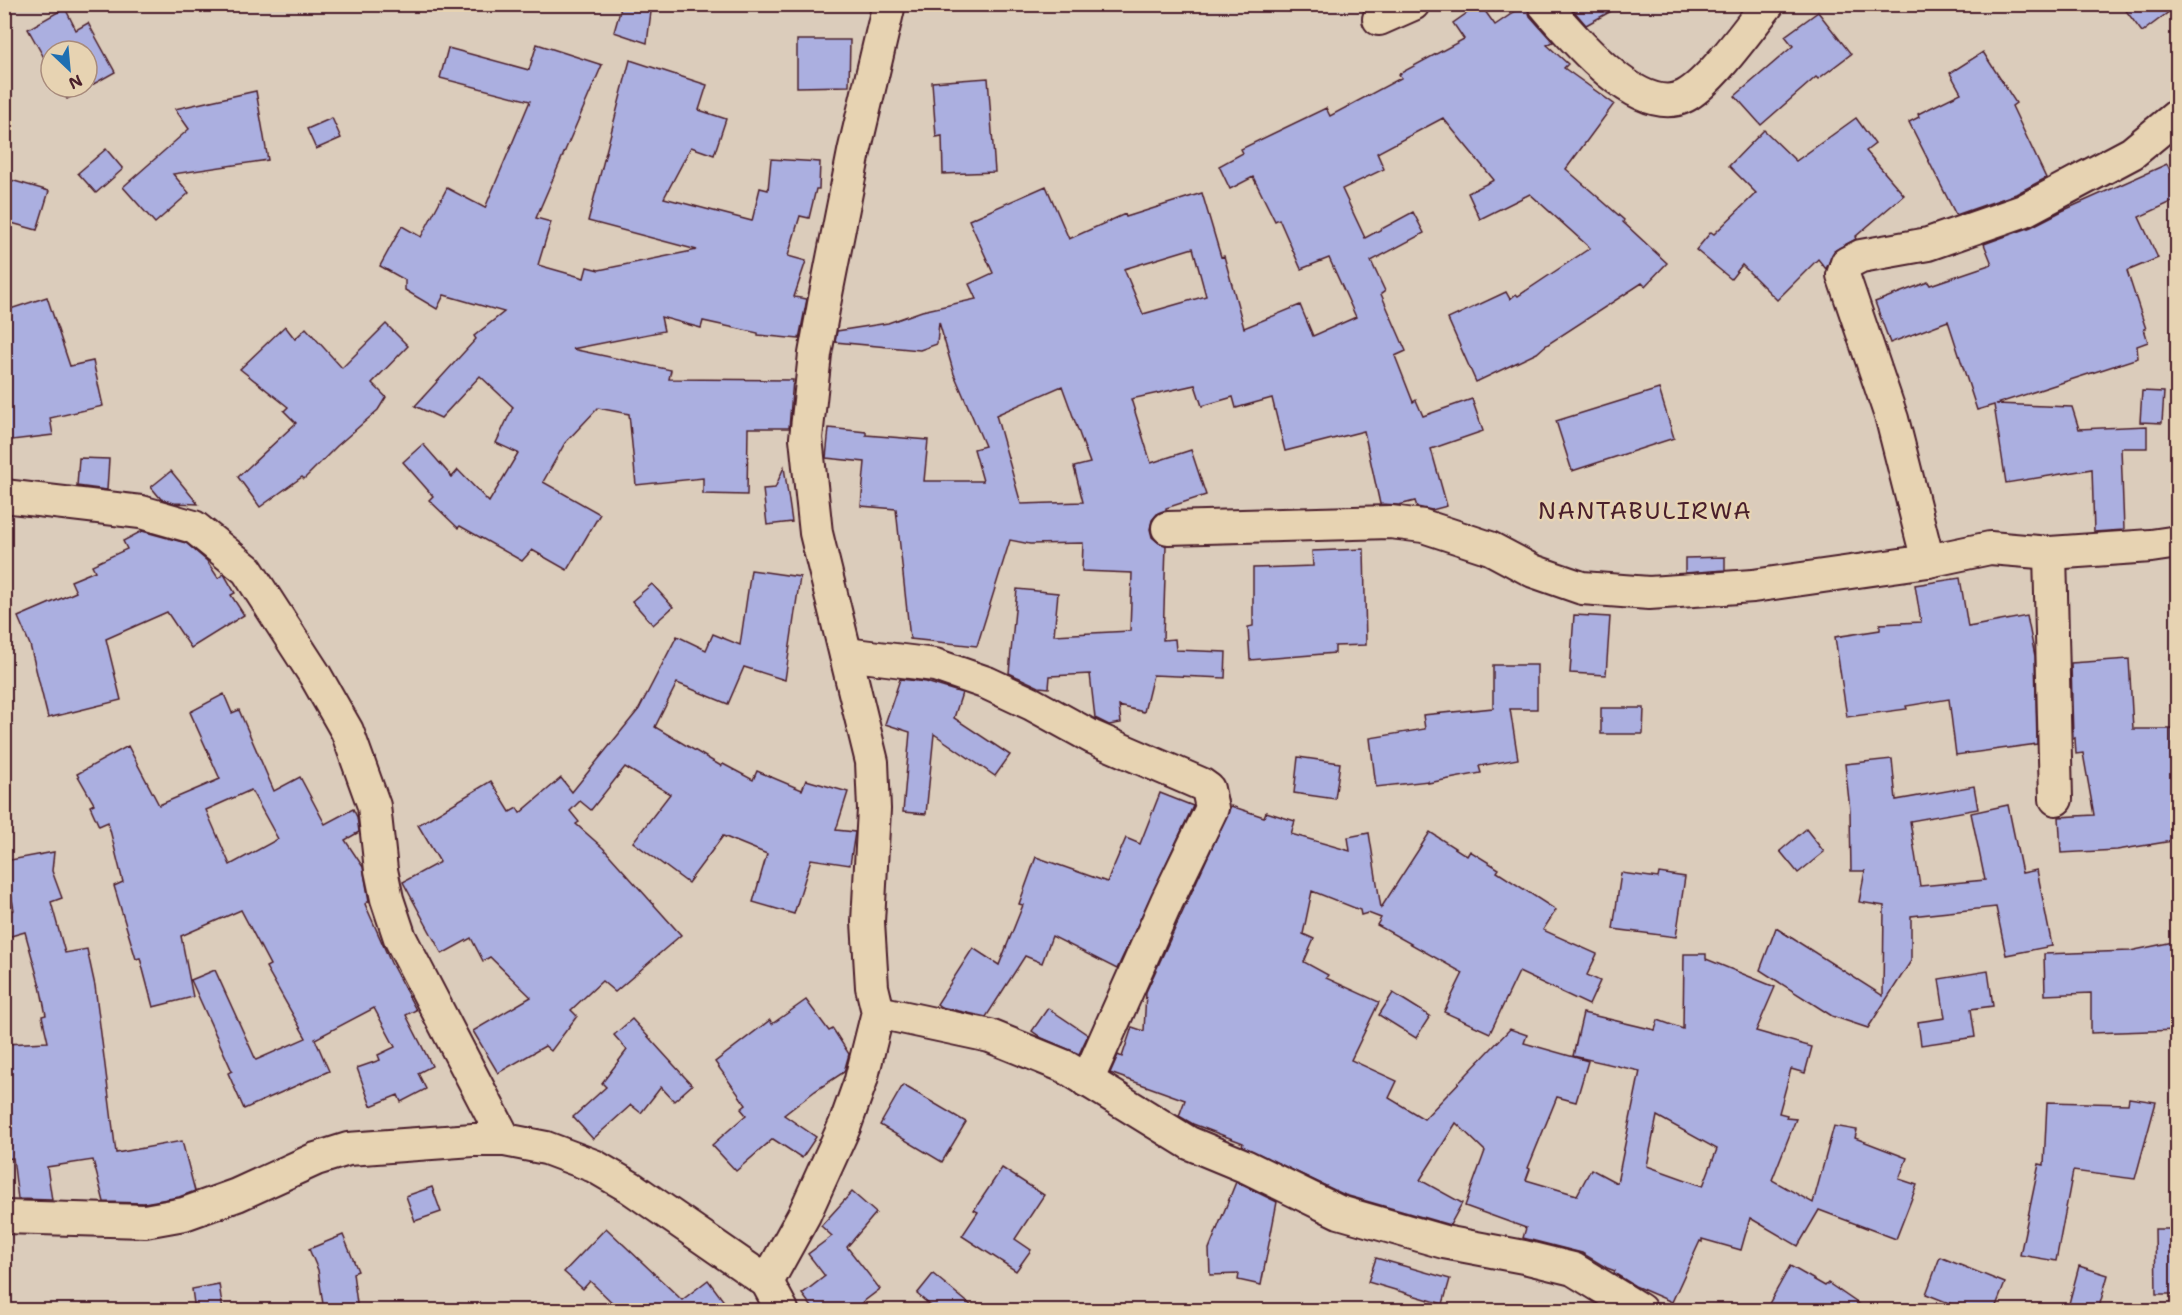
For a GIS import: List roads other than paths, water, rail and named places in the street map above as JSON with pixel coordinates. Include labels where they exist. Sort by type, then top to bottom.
[{"type":"street","points":[[767,1282],[804,1215],[845,1125],[861,1080],[878,1012],[872,987],[868,922],[874,809],[872,762],[816,533],[806,438],[815,354],[854,152],[889,4]]},
{"type":"street","points":[[1379,19],[1413,4]]},
{"type":"street","points":[[1544,4],[1572,38],[1625,86],[1650,99],[1669,102],[1686,96],[1706,80],[1768,4]]},
{"type":"street","points":[[1928,561],[1892,418],[1843,275],[1847,263],[1862,256],[1928,244],[2023,211],[2133,153],[2178,116]]},
{"type":"street","points":[[4,496],[141,512],[194,527],[247,570],[315,675],[347,731],[374,806],[381,870],[400,938],[505,1140]]},
{"type":"street","points":[[1168,528],[1390,522],[1423,526],[1490,548],[1533,571],[1582,588],[1649,593],[1754,586],[1928,561],[1990,548],[2050,553],[2178,542]]},
{"type":"street","points":[[2050,553],[2056,799]]},
{"type":"street","points":[[846,654],[935,665],[987,683],[1032,704],[1092,737],[1208,789],[1212,808],[1167,901],[1088,1081]]},
{"type":"street","points":[[878,1012],[990,1036],[1064,1066],[1190,1143],[1247,1167],[1339,1212],[1444,1242],[1573,1269],[1640,1311]]},
{"type":"street","points":[[4,1217],[146,1221],[184,1214],[237,1195],[316,1159],[348,1149],[473,1140],[505,1140],[546,1148],[594,1166],[630,1187],[767,1282],[782,1311]]},
{"type":"district","name":"NANTABULIRWA","points":[[1645,511]]}]
